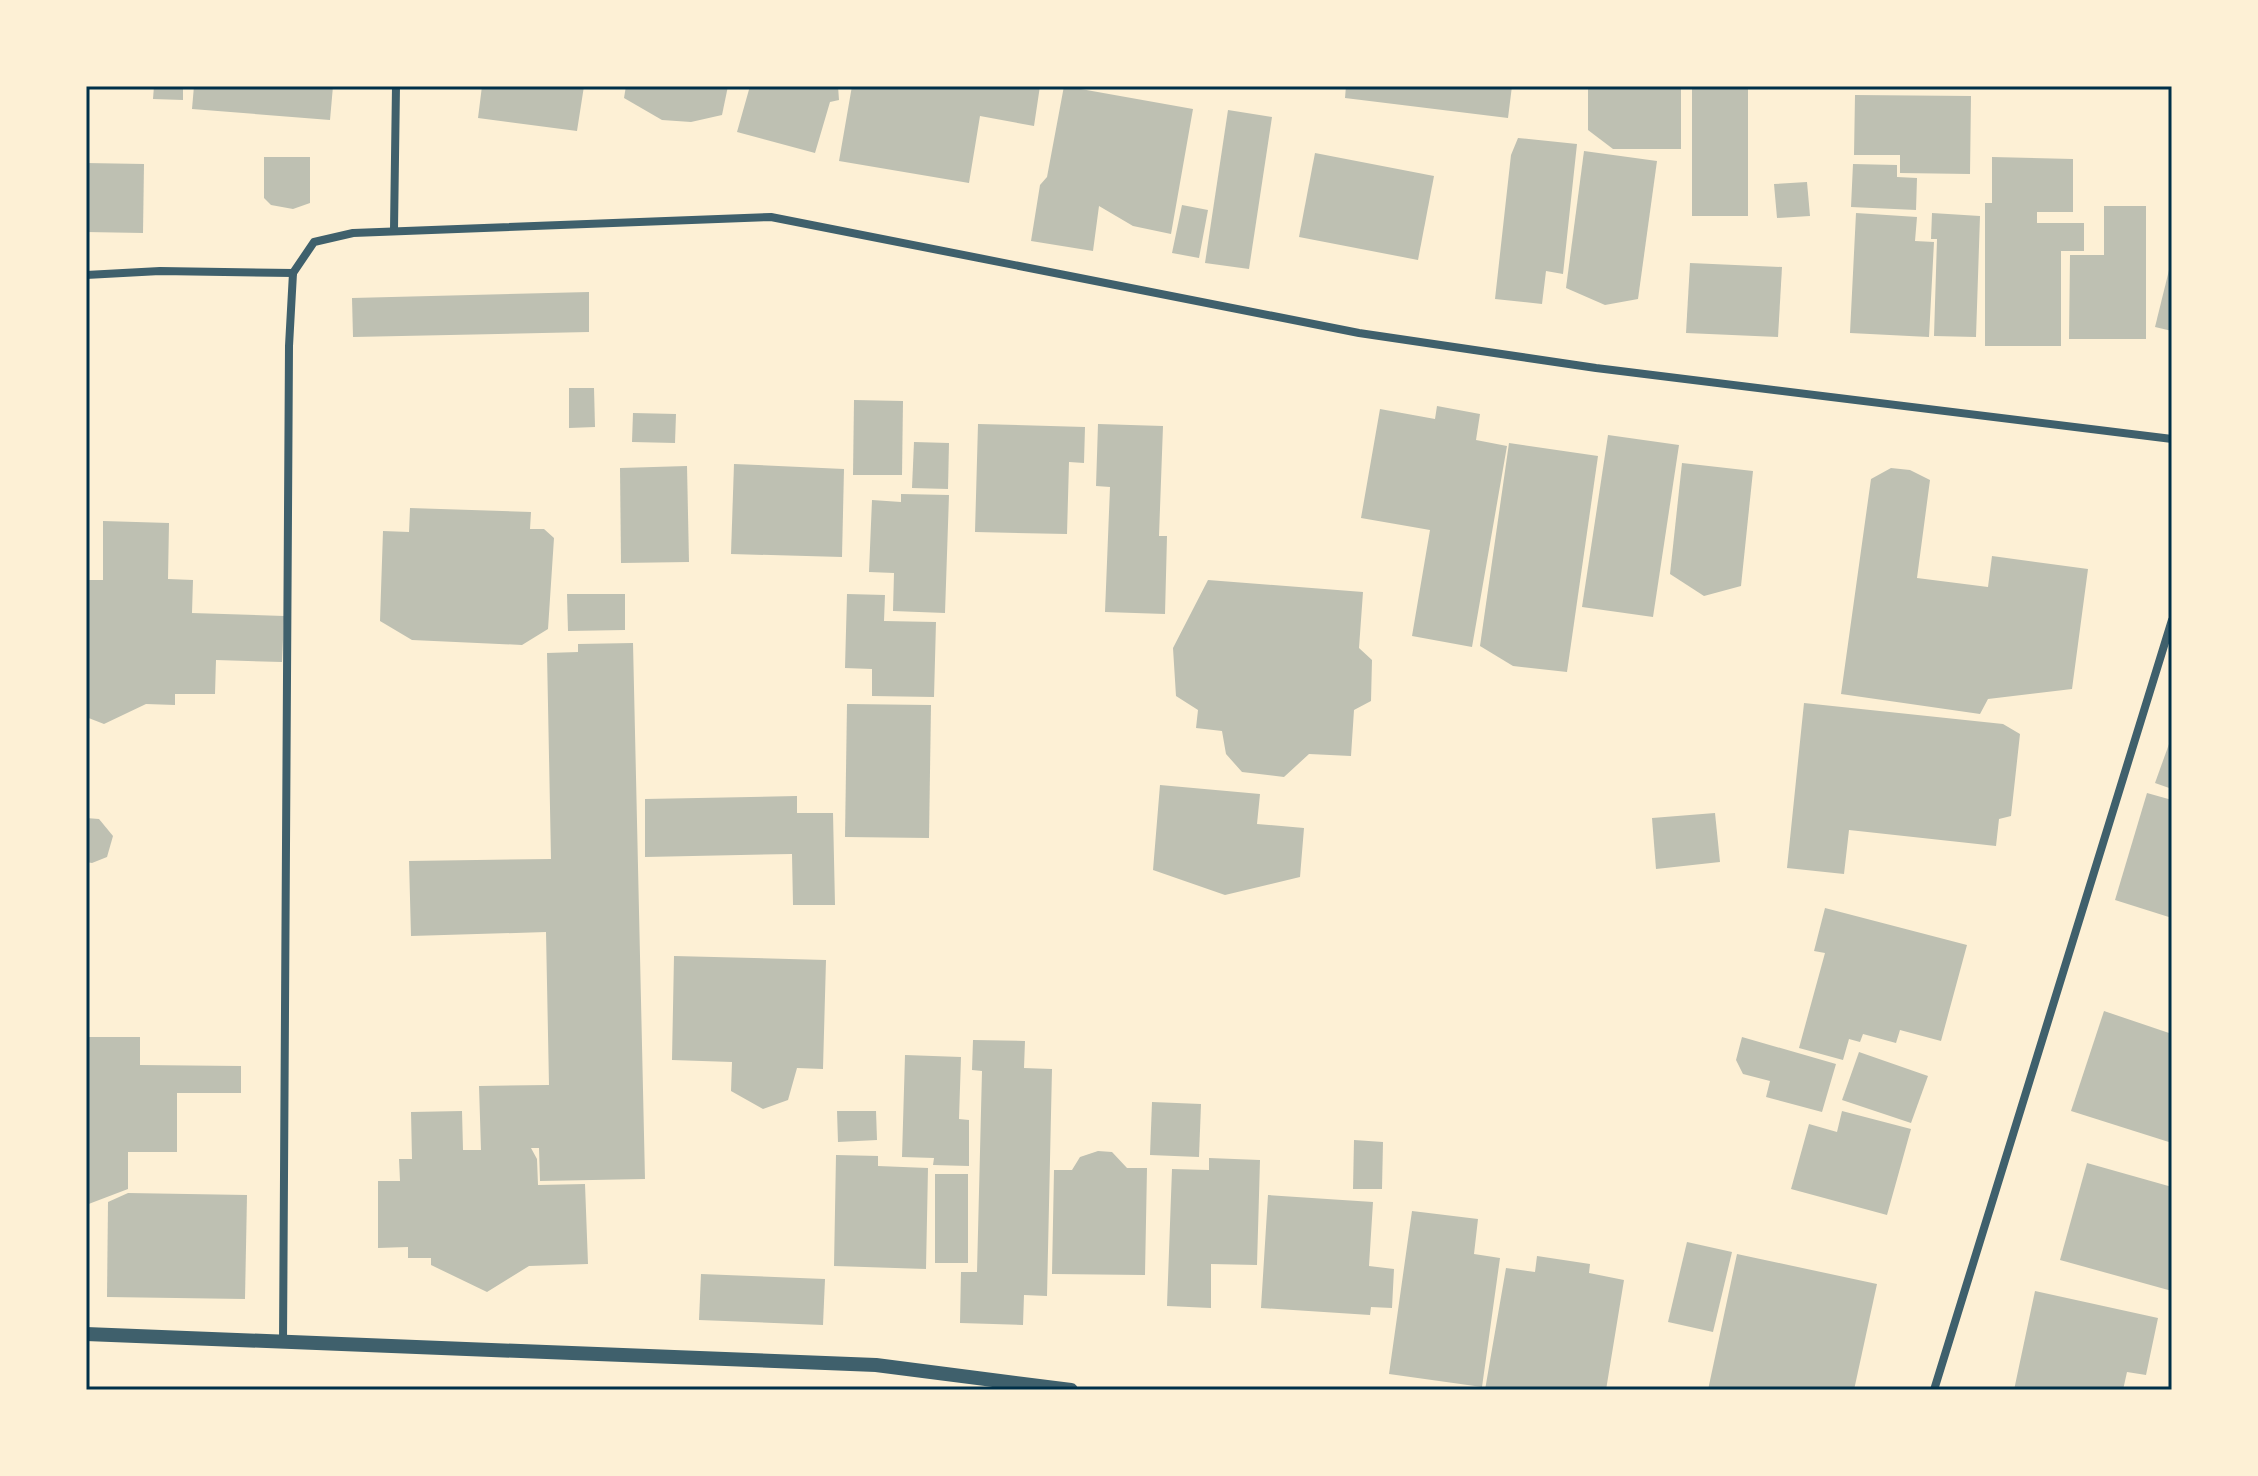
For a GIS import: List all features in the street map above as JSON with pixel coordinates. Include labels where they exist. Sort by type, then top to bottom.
[{"type":"street","points":[[394,229],[396,86]]},
{"type":"street","points":[[283,1343],[289,346],[293,273],[314,242],[394,229],[771,217],[1359,333],[1596,368],[2172,439]]},
{"type":"street","points":[[86,275],[160,271],[293,273]]},
{"type":"street","points":[[1934,1390],[2172,620]]},
{"type":"street","points":[[86,1334],[876,1365],[1071,1390]]},
{"type":"building","points":[[154,86],[183,86],[183,100],[153,99]]},
{"type":"building","points":[[194,86],[333,86],[330,120],[192,109]]},
{"type":"building","points":[[482,86],[584,86],[577,131],[478,118]]},
{"type":"building","points":[[626,86],[728,86],[722,115],[691,122],[662,120],[624,98]]},
{"type":"building","points":[[750,86],[838,86],[839,100],[830,102],[815,153],[737,132]]},
{"type":"building","points":[[852,86],[1040,86],[1034,126],[980,116],[969,183],[839,161]]},
{"type":"building","points":[[1064,86],[1193,109],[1171,234],[1133,226],[1099,206],[1093,251],[1031,241],[1040,185],[1047,177]]},
{"type":"building","points":[[1346,86],[1512,86],[1508,118],[1345,98]]},
{"type":"building","points":[[1588,86],[1681,86],[1681,149],[1613,149],[1588,130]]},
{"type":"building","points":[[1692,86],[1748,86],[1748,216],[1692,216]]},
{"type":"building","points":[[1855,95],[1971,96],[1970,174],[1900,173],[1900,155],[1854,155]]},
{"type":"building","points":[[1228,110],[1272,117],[1249,269],[1205,263]]},
{"type":"building","points":[[1518,138],[1577,144],[1563,274],[1546,271],[1542,304],[1495,299],[1511,155]]},
{"type":"building","points":[[1584,151],[1657,161],[1638,299],[1605,305],[1566,288]]},
{"type":"building","points":[[1315,153],[1434,176],[1418,260],[1299,237]]},
{"type":"building","points":[[264,157],[310,157],[310,203],[293,209],[271,205],[264,198]]},
{"type":"building","points":[[1992,157],[2073,159],[2073,212],[2037,212],[2037,223],[2084,223],[2084,251],[2061,251],[2061,346],[1985,346],[1985,203],[1992,203]]},
{"type":"building","points":[[86,163],[144,164],[143,233],[86,232]]},
{"type":"building","points":[[1853,164],[1897,165],[1897,177],[1917,178],[1916,210],[1851,207]]},
{"type":"building","points":[[1807,182],[1810,216],[1777,218],[1774,184]]},
{"type":"building","points":[[1182,205],[1208,210],[1199,258],[1172,253]]},
{"type":"building","points":[[2104,206],[2146,206],[2146,339],[2069,339],[2070,255],[2104,255]]},
{"type":"building","points":[[1856,213],[1917,217],[1915,241],[1934,242],[1929,337],[1850,333]]},
{"type":"building","points":[[1932,213],[1980,216],[1976,337],[1934,336],[1937,239],[1931,239]]},
{"type":"building","points":[[2172,258],[2172,331],[2155,327]]},
{"type":"building","points":[[1690,263],[1782,267],[1778,337],[1686,333]]},
{"type":"building","points":[[589,292],[589,332],[353,337],[352,298]]},
{"type":"building","points":[[569,388],[594,388],[595,427],[569,428]]},
{"type":"building","points":[[854,400],[903,401],[902,475],[853,475]]},
{"type":"building","points":[[1437,406],[1480,414],[1476,440],[1507,446],[1472,647],[1412,636],[1430,530],[1361,518],[1380,409],[1435,419]]},
{"type":"building","points":[[633,413],[676,414],[675,443],[632,442]]},
{"type":"building","points":[[978,424],[1085,427],[1084,463],[1069,462],[1067,534],[975,532]]},
{"type":"building","points":[[1098,424],[1163,426],[1159,536],[1167,536],[1165,614],[1105,612],[1110,487],[1096,486]]},
{"type":"building","points":[[1608,435],[1679,445],[1653,617],[1582,607]]},
{"type":"building","points":[[914,442],[949,443],[948,489],[912,488]]},
{"type":"building","points":[[1509,443],[1598,456],[1567,672],[1513,666],[1480,646]]},
{"type":"building","points":[[1682,463],[1753,471],[1741,586],[1704,596],[1670,574]]},
{"type":"building","points":[[734,464],[844,469],[842,557],[731,554]]},
{"type":"building","points":[[687,466],[689,562],[621,563],[620,468]]},
{"type":"building","points":[[1891,468],[1910,470],[1930,480],[1917,578],[1988,587],[1992,556],[2088,569],[2072,689],[1988,699],[1980,714],[1841,694],[1871,479]]},
{"type":"building","points":[[901,494],[949,495],[945,613],[893,611],[894,573],[869,572],[872,500],[901,502]]},
{"type":"building","points":[[410,508],[531,512],[530,529],[544,529],[554,538],[548,629],[522,645],[412,640],[380,621],[383,531],[409,532]]},
{"type":"building","points":[[103,521],[169,523],[168,579],[193,580],[192,613],[284,616],[282,662],[216,660],[215,694],[175,694],[175,705],[146,704],[104,724],[86,717],[86,580],[103,580]]},
{"type":"building","points":[[1208,580],[1363,592],[1359,648],[1372,660],[1371,701],[1354,710],[1351,756],[1309,754],[1284,777],[1242,772],[1226,754],[1222,731],[1196,728],[1198,710],[1176,696],[1173,648]]},
{"type":"building","points":[[567,594],[625,594],[625,630],[568,631]]},
{"type":"building","points":[[847,594],[885,595],[884,621],[936,622],[934,697],[872,696],[872,669],[845,668]]},
{"type":"building","points":[[633,643],[645,1179],[540,1181],[539,1148],[531,1148],[537,1159],[538,1185],[585,1184],[588,1264],[529,1266],[487,1292],[431,1265],[431,1258],[408,1258],[408,1247],[378,1248],[378,1181],[400,1181],[399,1159],[412,1159],[411,1112],[462,1111],[463,1150],[481,1150],[479,1086],[549,1085],[546,932],[411,936],[409,861],[551,859],[547,653],[578,652],[578,644]]},
{"type":"building","points":[[1804,703],[2003,724],[2020,734],[2011,816],[1999,819],[1996,846],[1849,830],[1844,874],[1787,868]]},
{"type":"building","points":[[847,704],[931,705],[929,838],[845,837]]},
{"type":"building","points":[[2169,744],[2172,745],[2172,789],[2155,783]]},
{"type":"building","points":[[1160,785],[1260,794],[1257,824],[1304,828],[1300,877],[1225,895],[1153,870]]},
{"type":"building","points":[[2147,793],[2172,800],[2172,918],[2115,900]]},
{"type":"building","points":[[797,796],[797,813],[833,813],[835,905],[793,905],[792,854],[645,857],[645,799]]},
{"type":"building","points":[[1715,813],[1720,862],[1656,869],[1652,818]]},
{"type":"building","points":[[86,818],[99,819],[113,836],[107,857],[92,863],[86,862]]},
{"type":"building","points":[[1825,908],[1967,945],[1941,1041],[1900,1030],[1896,1043],[1863,1034],[1860,1042],[1849,1039],[1843,1060],[1799,1048],[1825,953],[1814,951]]},
{"type":"building","points":[[674,956],[826,960],[823,1069],[797,1068],[788,1100],[763,1109],[731,1091],[732,1062],[672,1060]]},
{"type":"building","points":[[2104,1011],[2172,1034],[2172,1143],[2071,1111]]},
{"type":"building","points":[[86,1037],[140,1037],[140,1065],[241,1066],[241,1093],[177,1093],[177,1152],[128,1152],[128,1189],[86,1205]]},
{"type":"building","points":[[1742,1037],[1836,1064],[1822,1112],[1766,1097],[1770,1081],[1743,1074],[1736,1060]]},
{"type":"building","points":[[973,1040],[1025,1041],[1024,1068],[1052,1069],[1047,1296],[1024,1295],[1023,1325],[960,1323],[961,1272],[977,1272],[982,1071],[972,1070]]},
{"type":"building","points":[[1859,1052],[1928,1076],[1911,1123],[1842,1100]]},
{"type":"building","points":[[905,1055],[961,1057],[959,1119],[969,1120],[969,1166],[933,1165],[934,1158],[902,1157]]},
{"type":"building","points":[[1152,1102],[1201,1104],[1199,1157],[1150,1155]]},
{"type":"building","points":[[837,1111],[876,1111],[877,1140],[838,1142]]},
{"type":"building","points":[[1842,1111],[1911,1129],[1887,1215],[1791,1189],[1809,1124],[1837,1132]]},
{"type":"building","points":[[1354,1140],[1383,1142],[1382,1189],[1353,1189]]},
{"type":"building","points":[[1098,1151],[1112,1152],[1127,1168],[1147,1168],[1145,1275],[1052,1274],[1054,1170],[1072,1170],[1080,1157]]},
{"type":"building","points":[[836,1155],[878,1156],[878,1166],[928,1168],[926,1269],[834,1266]]},
{"type":"building","points":[[1209,1158],[1260,1160],[1257,1265],[1211,1264],[1211,1308],[1167,1306],[1172,1169],[1209,1170]]},
{"type":"building","points":[[2087,1163],[2172,1187],[2172,1291],[2060,1260]]},
{"type":"building","points":[[935,1174],[968,1174],[968,1263],[935,1263]]},
{"type":"building","points":[[128,1193],[247,1195],[245,1299],[107,1297],[108,1202]]},
{"type":"building","points":[[1268,1195],[1373,1202],[1369,1266],[1394,1269],[1392,1308],[1371,1307],[1370,1315],[1261,1308]]},
{"type":"building","points":[[1412,1211],[1478,1219],[1474,1254],[1500,1258],[1482,1387],[1389,1374]]},
{"type":"building","points":[[1687,1242],[1732,1252],[1713,1332],[1668,1322]]},
{"type":"building","points":[[1737,1254],[1877,1284],[1854,1390],[1708,1390]]},
{"type":"building","points":[[1537,1256],[1590,1264],[1589,1273],[1624,1280],[1606,1390],[1485,1390],[1506,1268],[1535,1272]]},
{"type":"building","points":[[701,1274],[825,1279],[823,1325],[699,1320]]},
{"type":"building","points":[[2035,1291],[2158,1318],[2146,1375],[2127,1372],[2123,1390],[2014,1390]]}]
